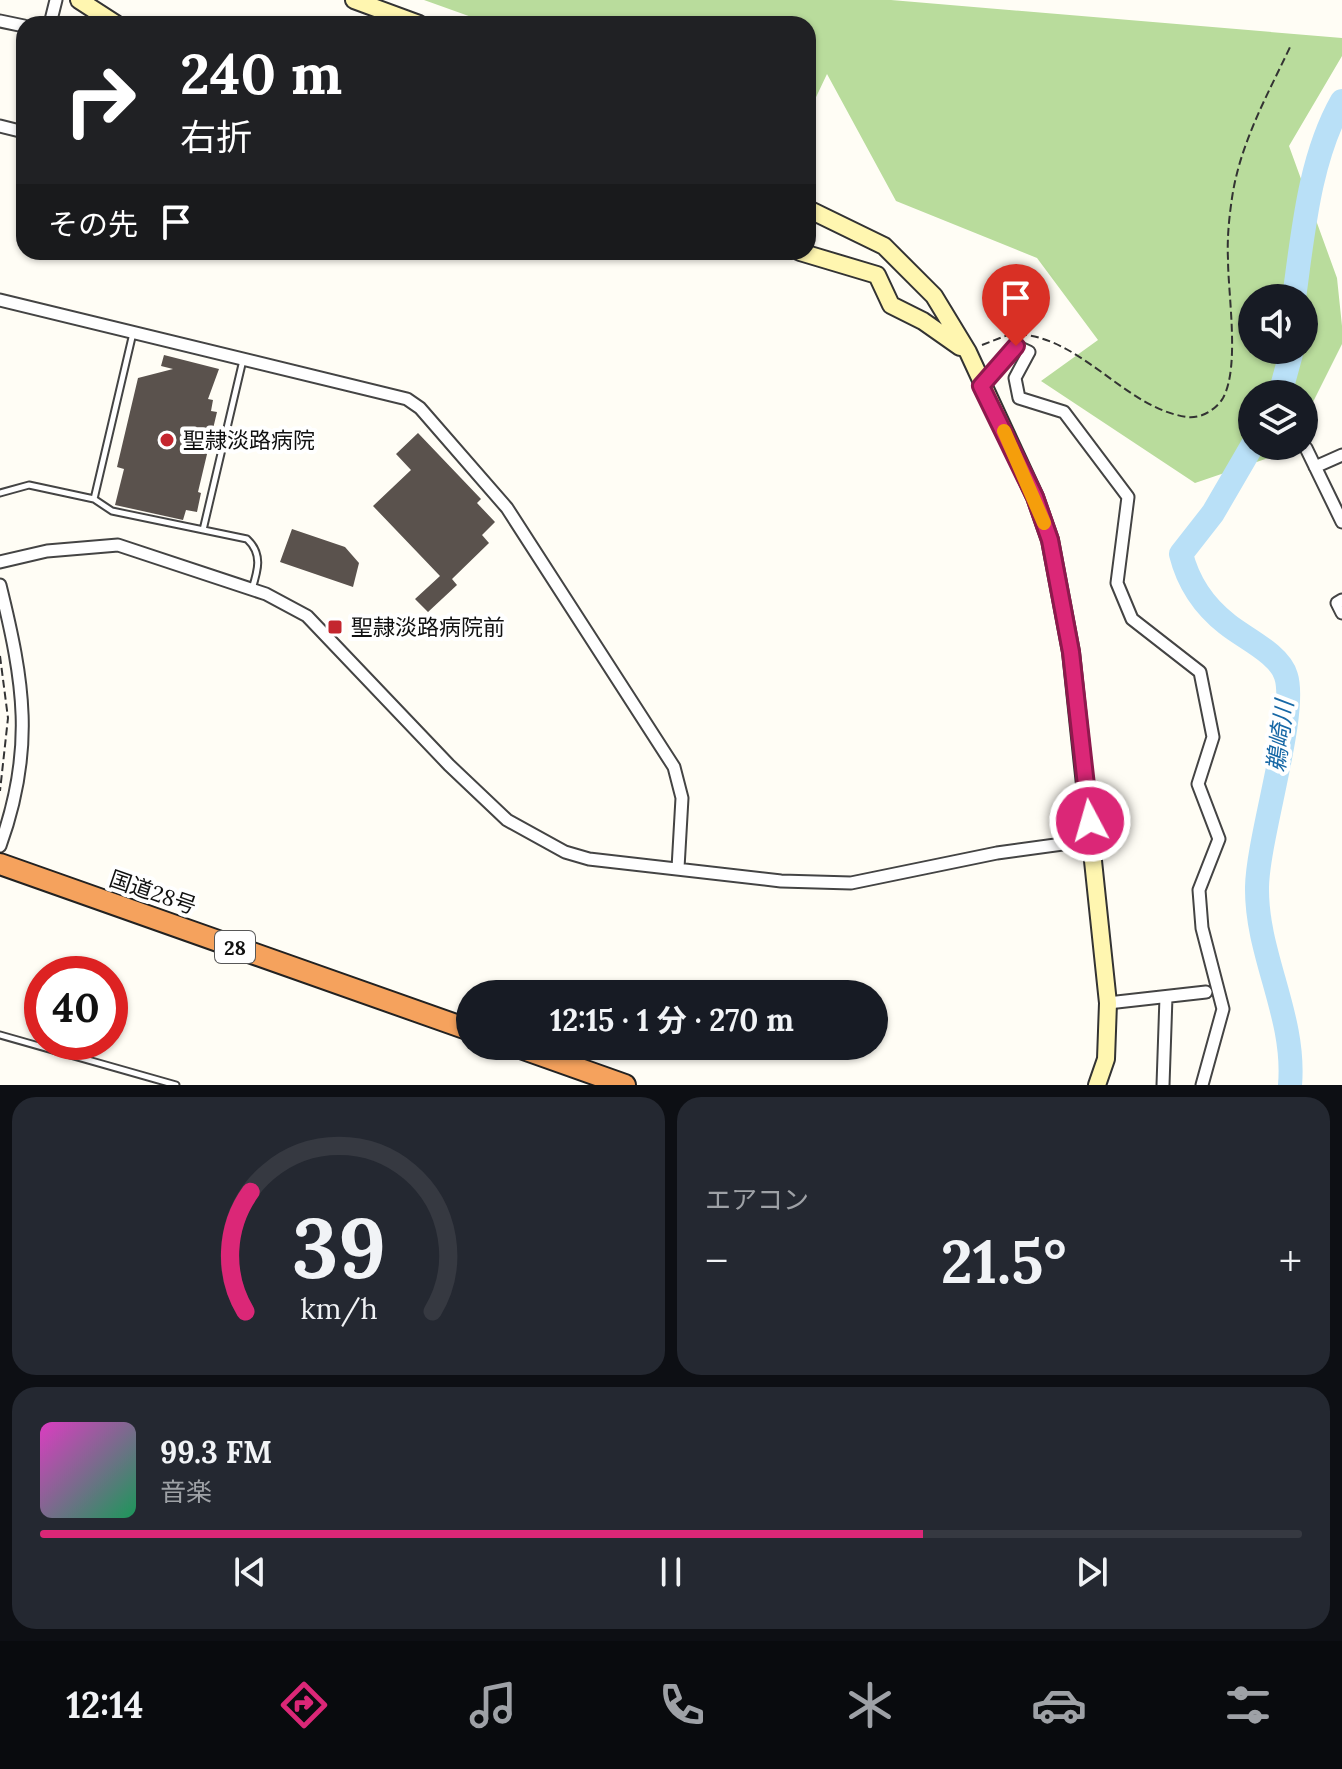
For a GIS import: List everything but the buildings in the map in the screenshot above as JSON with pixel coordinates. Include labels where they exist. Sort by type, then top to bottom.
[{"type":"highway","name":"国道28号","points":[[0,864],[456,1025]]},
{"type":"highway","points":[[554,1060],[625,1085]]},
{"type":"street","points":[[79,0],[104,16]]},
{"type":"street","points":[[354,0],[397,16]]},
{"type":"street","points":[[816,213],[884,246],[934,296],[968,352],[981,386],[1035,497],[1050,540],[1071,652],[1108,1003],[1106,1059],[1097,1085]]},
{"type":"street","points":[[816,257],[877,275],[891,305],[923,321],[968,352]]},
{"type":"street","points":[[0,300],[407,399],[439,425],[507,508],[674,767],[682,798],[678,868]]},
{"type":"street","points":[[981,386],[1016,346],[1029,352],[1015,378],[1019,398],[1064,412],[1128,497],[1117,583],[1132,619],[1200,672],[1213,737],[1198,784],[1219,839],[1199,890],[1202,928],[1223,1009],[1202,1085]]},
{"type":"street","points":[[1315,467],[1342,455]]},
{"type":"street","points":[[1312,460],[1342,522]]},
{"type":"street","points":[[0,562],[69,548],[118,545],[252,589],[307,616],[449,765],[507,820],[565,852],[589,859],[781,881],[851,883],[997,853],[1092,840]]},
{"type":"street","points":[[0,585],[14,640],[24,737],[21,773],[0,846]]},
{"type":"street","points":[[1342,600],[1337,603],[1342,613]]},
{"type":"street","points":[[1108,1003],[1206,992]]},
{"type":"street","points":[[1163,1085],[1166,997]]},
{"type":"lane","points":[[94,499],[133,332]]},
{"type":"lane","points":[[203,530],[243,359]]},
{"type":"lane","points":[[0,493],[29,485],[94,499],[112,511],[247,539],[259,561],[252,589]]},
{"type":"lane","points":[[0,1035],[176,1085]]},
{"type":"path","points":[[968,352],[1007,333],[1028,334],[1088,362],[1162,411],[1191,418],[1208,413],[1223,398],[1231,369],[1227,254],[1237,169],[1291,45]]},
{"type":"path","points":[[0,656],[8,718],[0,791]]},
{"type":"green space","points":[[424,0],[891,0],[1342,38],[1342,56],[1289,146],[1337,278],[1342,344],[1318,392],[1318,380],[1238,380],[1238,460],[1263,460],[1195,483],[1041,381],[1098,340],[1037,258],[896,201],[827,74],[816,97],[816,16],[469,16]]},
{"type":"waterway","name":"鵜崎川","points":[[1296,284],[1315,172],[1331,123],[1342,101]]},
{"type":"waterway","name":"鵜崎川","points":[[1284,380],[1288,364]]},
{"type":"waterway","name":"鵜崎川","points":[[1244,460],[1213,513],[1181,554],[1193,584],[1211,609],[1277,661],[1286,676],[1287,717],[1257,887],[1263,937],[1287,1035],[1290,1085]]},
{"type":"slow traffic","points":[[1004,431],[1044,523]]},
{"type":"place","name":"聖隷淡路病院","points":[[167,440]]},
{"type":"place","name":"聖隷淡路病院前","points":[[335,627]]},
{"type":"route","points":[[1016,346],[981,386],[1035,497],[1050,540],[1071,652],[1090,821]]}]
